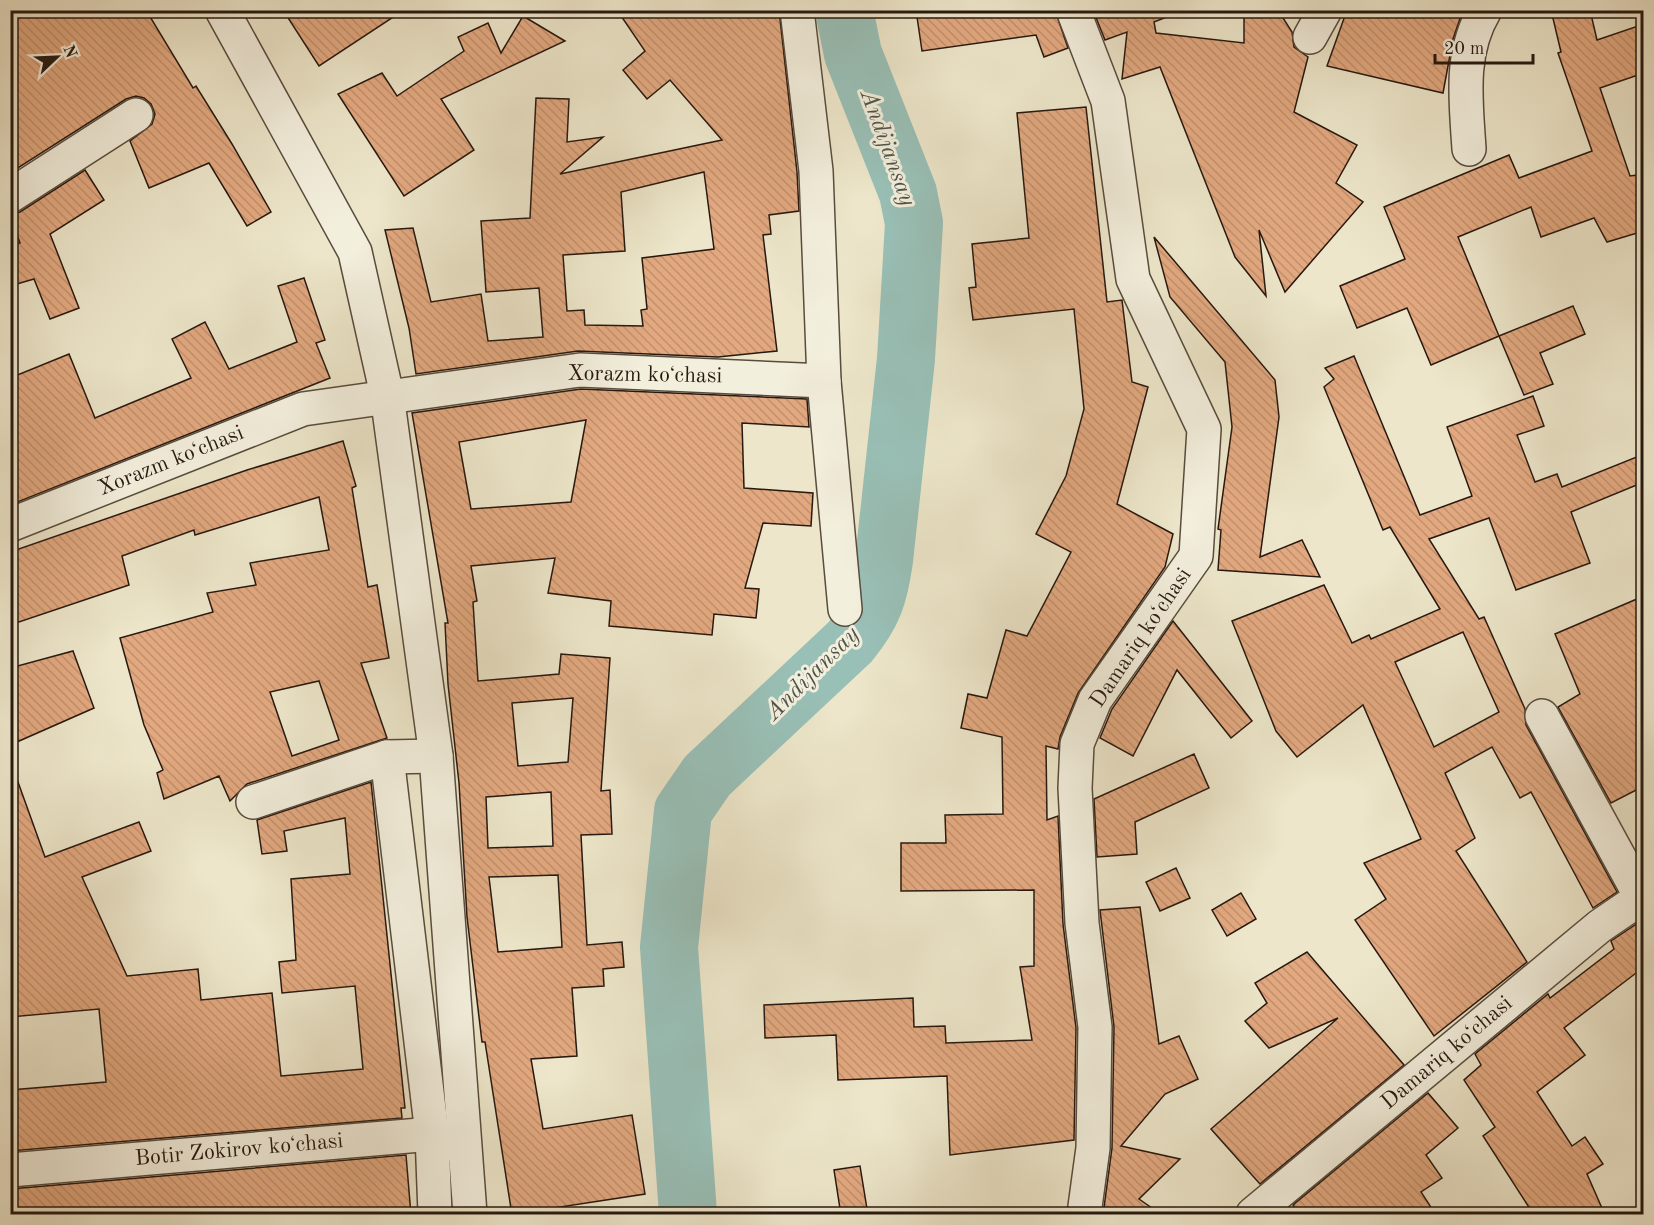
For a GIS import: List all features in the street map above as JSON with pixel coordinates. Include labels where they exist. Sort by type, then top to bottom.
[{"type":"street","points":[[222,10],[355,252],[387,395],[436,756],[470,1215]]},
{"type":"street","points":[[797,10],[816,171],[824,381],[845,609]]},
{"type":"street","name":"Damariq koʻchasi","points":[[1073,10],[1108,101],[1133,279],[1204,429],[1196,556],[1095,700],[1077,744],[1075,788],[1082,923],[1095,1027],[1093,1148],[1084,1215]]},
{"type":"street","points":[[1469,149],[1464,77],[1474,29],[1485,10]]},
{"type":"street","points":[[10,196],[136,115]]},
{"type":"street","name":"Xorazm koʻchasi","points":[[10,525],[303,409],[387,395],[580,370],[824,381]]},
{"type":"street","points":[[1542,716],[1642,896]]},
{"type":"street","points":[[253,802],[387,757],[436,756]]},
{"type":"street","points":[[387,757],[432,1134],[435,1215]]},
{"type":"street","name":"Damariq koʻchasi","points":[[1253,1215],[1600,926],[1642,896]]},
{"type":"street","points":[[432,1134],[465,1150]]},
{"type":"street","name":"Botir Zokirov koʻchasi","points":[[10,1170],[432,1134]]},
{"type":"building","points":[[10,10],[146,10],[193,88],[196,86],[232,144],[271,212],[247,226],[209,163],[149,188],[130,141],[152,124],[155,114],[151,104],[144,98],[136,96],[126,99],[10,173]]},
{"type":"building","points":[[283,10],[404,10],[319,66]]},
{"type":"building","points":[[617,10],[779,10],[797,172],[799,211],[769,215],[771,234],[763,235],[777,351],[718,357],[578,351],[416,374],[409,328],[385,230],[413,228],[431,302],[481,294],[488,341],[543,337],[539,288],[486,292],[481,221],[530,218],[536,98],[569,99],[567,142],[603,137],[560,174],[722,140],[670,80],[647,99],[623,70],[645,51]],"holes":[[[704,172],[714,249],[642,258],[647,309],[641,310],[643,326],[585,325],[584,310],[567,311],[563,255],[625,251],[621,192]]]},
{"type":"building","points":[[916,10],[1055,10],[1068,48],[1044,57],[1036,35],[922,51]]},
{"type":"building","points":[[1093,10],[1177,10],[1177,13],[1154,22],[1156,33],[1244,43],[1244,10],[1278,10],[1292,32],[1294,47],[1308,57],[1294,112],[1357,145],[1336,183],[1363,202],[1285,292],[1259,230],[1266,296],[1235,257],[1160,67],[1122,79],[1127,32],[1105,40]]},
{"type":"building","points":[[1347,10],[1463,10],[1453,39],[1443,93],[1327,66]]},
{"type":"building","points":[[1551,10],[1590,10],[1597,40],[1644,24],[1644,73],[1600,88],[1630,176],[1644,174],[1644,231],[1607,242],[1594,218],[1541,237],[1531,207],[1458,237],[1499,336],[1431,365],[1407,308],[1357,328],[1340,286],[1405,259],[1384,207],[1509,155],[1519,178],[1592,151],[1558,53],[1561,52]]},
{"type":"building","points":[[523,16],[565,41],[441,99],[474,150],[404,196],[338,94],[382,73],[397,96],[464,51],[458,37],[488,23],[501,53]]},
{"type":"building","points":[[1086,107],[1107,302],[1122,300],[1132,382],[1148,387],[1117,504],[1173,534],[1165,567],[1078,693],[1060,737],[1058,749],[1046,746],[1047,820],[1058,816],[1063,924],[1076,1028],[1074,1140],[950,1155],[947,1076],[838,1080],[836,1035],[765,1038],[764,1005],[913,998],[914,1027],[945,1026],[946,1043],[1032,1040],[1020,967],[1034,966],[1034,890],[901,891],[901,843],[946,843],[945,815],[1003,814],[1002,737],[961,728],[968,694],[987,698],[1006,630],[1027,636],[1071,552],[1036,534],[1066,476],[1084,409],[1074,309],[973,320],[969,288],[976,287],[972,244],[1029,238],[1017,113]]},
{"type":"building","points":[[85,170],[104,200],[50,234],[79,308],[50,319],[34,279],[10,286],[10,245],[20,243],[10,215],[20,212]]},
{"type":"building","points":[[1154,237],[1275,380],[1279,417],[1260,557],[1302,540],[1320,577],[1218,570],[1221,530],[1218,529],[1232,427],[1225,362],[1170,297]]},
{"type":"building","points":[[304,278],[325,340],[316,343],[330,378],[10,505],[10,378],[69,354],[95,418],[191,378],[172,339],[205,322],[229,369],[297,342],[278,286]]},
{"type":"building","points":[[1573,306],[1585,334],[1540,353],[1553,384],[1524,395],[1499,336]]},
{"type":"building","points":[[1354,356],[1420,515],[1472,496],[1447,427],[1533,396],[1544,426],[1517,435],[1535,482],[1557,474],[1562,487],[1644,454],[1644,482],[1571,512],[1590,563],[1516,590],[1489,518],[1429,539],[1479,619],[1484,617],[1525,709],[1526,725],[1617,892],[1593,908],[1531,792],[1520,798],[1492,747],[1445,773],[1475,838],[1456,851],[1527,962],[1434,1036],[1355,920],[1386,899],[1364,863],[1421,839],[1363,705],[1297,757],[1276,731],[1232,621],[1324,585],[1352,643],[1369,635],[1371,639],[1440,609],[1390,527],[1383,530],[1324,387],[1334,379],[1325,368]],"holes":[[[1463,632],[1499,712],[1434,747],[1395,662]]]},
{"type":"building","points":[[581,389],[807,399],[809,427],[742,423],[744,488],[813,493],[811,526],[763,523],[745,588],[759,589],[756,618],[714,614],[712,635],[609,626],[611,601],[548,593],[555,558],[471,566],[477,601],[473,602],[478,681],[559,674],[561,654],[610,658],[601,791],[610,790],[612,834],[581,835],[587,945],[622,942],[624,967],[603,969],[604,986],[572,988],[577,1056],[531,1059],[543,1129],[632,1115],[645,1194],[540,1210],[541,1215],[512,1215],[485,1042],[482,1042],[467,917],[459,783],[448,684],[445,623],[448,623],[412,413]],"holes":[[[586,420],[571,502],[471,509],[459,442]],[[573,698],[568,762],[518,766],[512,703]],[[551,792],[553,846],[488,848],[486,797]],[[558,875],[562,947],[498,952],[489,877]]]},
{"type":"building","points":[[343,441],[356,486],[352,488],[368,587],[377,585],[389,658],[361,663],[387,738],[247,784],[230,801],[219,776],[164,799],[157,773],[163,770],[144,725],[120,638],[213,612],[207,593],[256,585],[250,563],[329,550],[319,497],[195,535],[194,530],[122,556],[129,585],[10,625],[10,552],[247,470]],"holes":[[[319,681],[339,740],[292,756],[270,692]]]},
{"type":"building","points":[[1644,596],[1644,786],[1611,803],[1558,707],[1580,694],[1555,634]]},
{"type":"building","points":[[1173,621],[1252,721],[1231,738],[1177,670],[1133,756],[1100,738],[1112,709]]},
{"type":"building","points":[[73,651],[94,708],[10,745],[10,668]]},
{"type":"building","points":[[1194,754],[1209,788],[1135,822],[1137,854],[1097,857],[1094,799]]},
{"type":"building","points":[[14,771],[45,857],[139,822],[151,851],[82,877],[127,976],[198,969],[201,1000],[272,993],[281,1076],[363,1069],[355,986],[282,993],[279,962],[296,960],[291,879],[350,874],[345,818],[284,831],[287,851],[262,854],[257,820],[371,782],[405,1108],[401,1108],[402,1118],[10,1151],[10,1090],[106,1082],[99,1009],[10,1017],[10,772]]},
{"type":"building","points":[[1176,868],[1190,898],[1160,911],[1146,882]]},
{"type":"building","points":[[1241,893],[1256,919],[1227,936],[1212,910]]},
{"type":"building","points":[[1140,907],[1159,1044],[1179,1036],[1198,1079],[1165,1094],[1121,1146],[1180,1159],[1139,1199],[1162,1215],[1103,1215],[1112,1148],[1114,1027],[1100,910]]},
{"type":"building","points":[[1644,919],[1644,967],[1564,1028],[1585,1055],[1537,1092],[1572,1146],[1585,1137],[1603,1164],[1587,1174],[1605,1215],[1534,1215],[1483,1136],[1495,1127],[1464,1080],[1481,1065],[1475,1054],[1548,994],[1550,998],[1614,949],[1611,941]]},
{"type":"building","points":[[1307,952],[1404,1065],[1260,1184],[1211,1129],[1338,1018],[1269,1048],[1245,1021],[1267,1003],[1255,983]]},
{"type":"building","points":[[1428,1093],[1458,1128],[1426,1155],[1442,1178],[1421,1192],[1436,1215],[1299,1215],[1293,1205]]},
{"type":"building","points":[[406,1155],[411,1215],[10,1215],[10,1189]]},
{"type":"building","points":[[860,1166],[868,1215],[841,1215],[834,1170]]},
{"type":"waterway","name":"Andijansay","points":[[688,1214],[669,947],[683,811],[707,776],[850,642],[874,604],[884,560],[906,359],[914,223],[908,193],[853,54],[844,10]]}]
